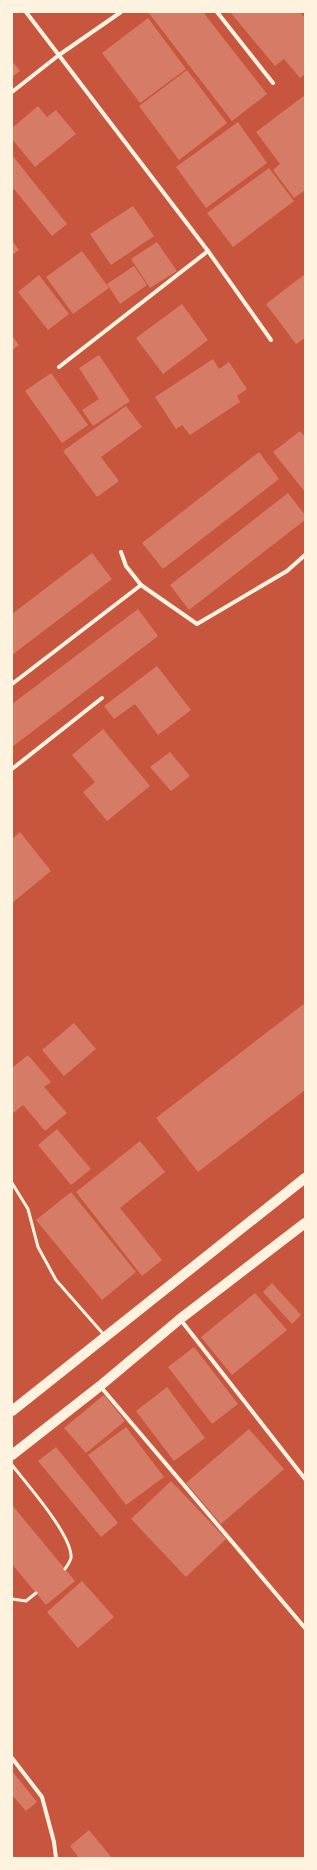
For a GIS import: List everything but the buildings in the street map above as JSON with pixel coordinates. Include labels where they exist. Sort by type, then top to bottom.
[{"type":"main road","points":[[12,1411],[107,1337],[305,1178]]},
{"type":"main road","points":[[12,1455],[100,1386],[180,1319],[305,1222]]},
{"type":"street","points":[[26,12],[208,250],[271,340]]},
{"type":"street","points":[[12,92],[59,55],[121,12]]},
{"type":"street","points":[[217,12],[273,83]]},
{"type":"street","points":[[59,367],[208,250]]},
{"type":"street","points":[[121,552],[126,566],[141,585],[197,624],[287,571],[305,555]]},
{"type":"street","points":[[12,684],[141,585]]},
{"type":"street","points":[[12,768],[102,698]]},
{"type":"street","points":[[180,1319],[305,1479]]},
{"type":"street","points":[[100,1386],[305,1628]]},
{"type":"street","points":[[12,1758],[42,1797],[54,1842],[56,1858]]},
{"type":"lane","points":[[12,1183],[28,1209],[38,1247],[56,1280],[107,1337]]},
{"type":"lane","points":[[12,1465],[52,1517],[68,1542],[71,1558],[65,1570]]},
{"type":"lane","points":[[12,1599],[26,1601],[36,1593]]}]
